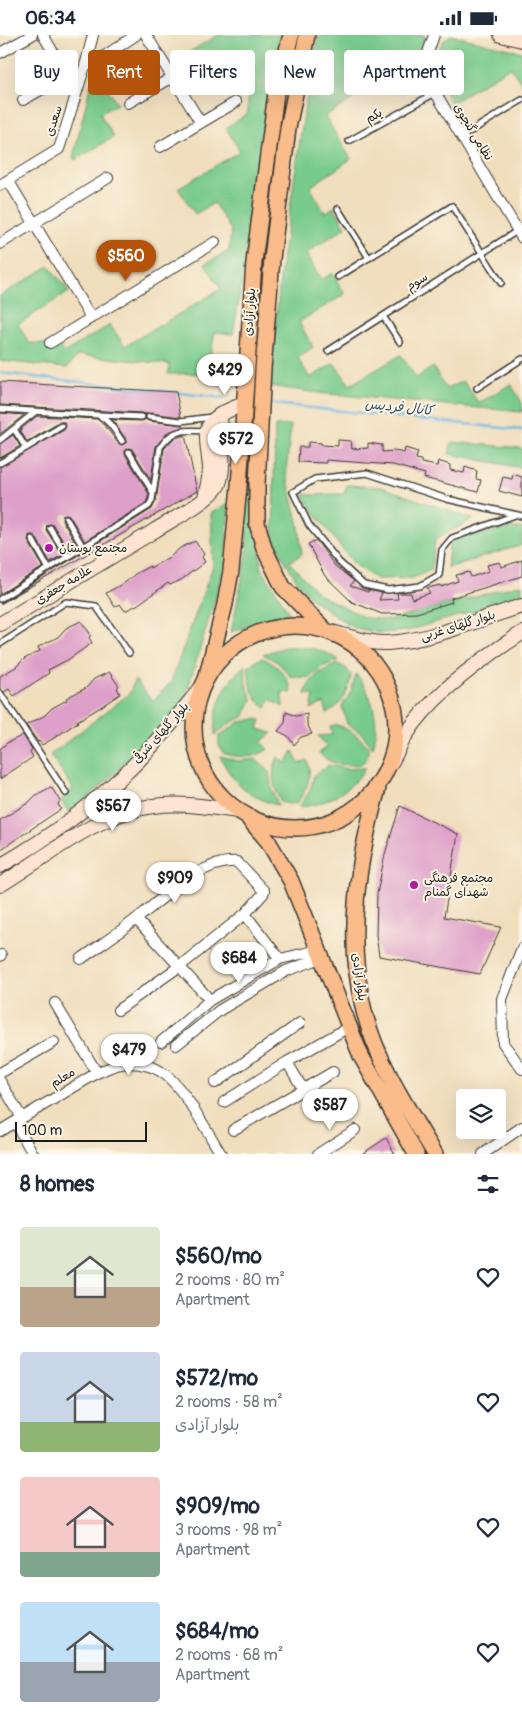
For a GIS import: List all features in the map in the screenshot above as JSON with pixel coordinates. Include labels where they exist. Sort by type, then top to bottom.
[{"type":"main road","name":"بلوار آزادی","points":[[290,35],[276,93],[254,262],[231,571],[225,604],[194,719],[196,751],[203,771],[214,789],[242,813],[268,841],[292,881],[319,954],[361,1056],[416,1154]]},
{"type":"main road","points":[[501,35],[522,41]]},
{"type":"main road","name":"بلوار آزادی","points":[[307,38],[288,128],[272,259],[263,369],[257,475],[257,523],[264,548],[283,587],[330,632]]},
{"type":"main road","points":[[205,498],[210,470],[208,431],[212,422],[220,416],[244,404]]},
{"type":"main road","name":"علامه جعفری","points":[[0,624],[205,498],[218,487],[221,477],[222,445],[220,416]]},
{"type":"main road","name":"بلوار گلهای غربی","points":[[330,632],[371,642],[387,643],[402,641],[438,634],[522,606]]},
{"type":"main road","points":[[204,683],[226,653],[252,635],[282,627],[304,626],[330,632],[353,644],[370,657],[382,674],[389,689],[394,704],[397,725],[395,746],[389,766]]},
{"type":"main road","points":[[0,885],[89,828],[126,812],[141,808],[166,805],[194,806],[242,813],[276,827],[298,829],[319,826],[348,814],[365,801],[379,785],[407,734],[440,696],[483,658],[522,633]]},
{"type":"main road","name":"بلوار گلهای شرقی","points":[[0,866],[49,837],[112,786],[140,759],[204,683]]},
{"type":"main road","name":"بلوار آزادی","points":[[379,785],[365,835],[358,875],[354,911],[357,973],[364,1011],[379,1052],[398,1091],[435,1154]]},
{"type":"street","points":[[0,53],[32,35]]},
{"type":"street","points":[[23,100],[60,79],[59,62],[43,35]]},
{"type":"street","points":[[114,50],[136,35]]},
{"type":"street","points":[[146,35],[170,74]]},
{"type":"street","name":"نظامی گنجوی","points":[[429,50],[434,35]]},
{"type":"street","points":[[92,37],[102,50]]},
{"type":"street","name":"سعدی","points":[[4,183],[59,149],[92,37]]},
{"type":"street","points":[[128,103],[170,78]]},
{"type":"street","points":[[183,95],[200,123]]},
{"type":"street","name":"نظامی گنجوی","points":[[436,95],[520,235]]},
{"type":"street","points":[[160,147],[236,102]]},
{"type":"street","points":[[0,244],[108,177]]},
{"type":"street","points":[[4,183],[33,222],[91,318]]},
{"type":"street","points":[[50,343],[215,242]]},
{"type":"street","points":[[81,959],[174,889],[205,869],[218,864],[237,862],[264,891],[245,914],[180,966],[118,1010]]},
{"type":"street","points":[[245,914],[280,959]]},
{"type":"street","points":[[136,919],[210,1000]]},
{"type":"street","points":[[522,948],[502,999],[503,1043],[522,1069]]},
{"type":"street","points":[[161,1042],[210,1000],[280,959],[319,954]]},
{"type":"street","points":[[176,1045],[228,1005],[319,954]]},
{"type":"street","points":[[55,1003],[98,1073]]},
{"type":"street","points":[[215,1083],[300,1023]]},
{"type":"street","points":[[224,1102],[287,1062],[349,1027]]},
{"type":"street","points":[[0,1073],[54,1042]]},
{"type":"street","points":[[287,1062],[304,1089]]},
{"type":"street","name":"معلم","points":[[0,1131],[113,1065],[131,1063],[148,1066],[164,1073],[190,1105],[221,1154]]},
{"type":"street","points":[[233,1131],[333,1072]]},
{"type":"street","points":[[0,1081],[33,1154]]},
{"type":"street","points":[[483,1154],[522,1127]]},
{"type":"street","points":[[318,1154],[355,1130]]},
{"type":"lane","name":"یکم","points":[[349,141],[431,95]]},
{"type":"lane","points":[[461,137],[522,100]]},
{"type":"lane","points":[[338,277],[452,207],[501,283]]},
{"type":"lane","points":[[338,209],[368,258]]},
{"type":"lane","name":"سوم","points":[[328,351],[482,253],[520,235]]},
{"type":"lane","points":[[383,315],[400,342]]},
{"type":"lane","points":[[477,388],[522,359]]},
{"type":"lane","points":[[0,409],[142,417]]},
{"type":"lane","points":[[0,440],[36,412]]},
{"type":"lane","points":[[98,415],[105,419],[122,441]]},
{"type":"lane","points":[[149,417],[181,421],[220,416]]},
{"type":"lane","points":[[0,463],[62,426]]},
{"type":"lane","points":[[14,429],[26,448]]},
{"type":"lane","points":[[0,599],[149,506],[152,500],[161,446],[168,437],[178,431],[208,431]]},
{"type":"lane","points":[[129,452],[152,492]]},
{"type":"lane","points":[[515,515],[452,538],[442,550],[439,575],[420,586],[388,590],[364,585],[338,562],[309,525],[293,492],[315,479],[367,473],[447,499],[522,516]]},
{"type":"lane","points":[[66,518],[83,547]]},
{"type":"lane","points":[[50,528],[68,557]]},
{"type":"lane","points":[[32,539],[48,569]]},
{"type":"lane","points":[[0,644],[66,602],[96,606],[129,653]]},
{"type":"lane","points":[[0,693],[66,793]]},
{"type":"green space","points":[[218,35],[284,35],[281,50],[265,50],[265,95],[274,95],[233,334],[215,332],[207,373],[168,374],[169,364],[78,355],[67,368],[0,361],[0,296],[49,266],[69,292],[18,324],[29,343],[57,344],[65,352],[110,325],[125,346],[221,289],[205,264],[229,251],[231,230],[214,203],[195,214],[178,188],[240,151],[226,128],[248,113],[248,95],[255,95],[255,50],[193,50]]},
{"type":"green space","points":[[321,35],[425,35],[422,50],[344,50],[344,95],[359,95],[325,116],[351,159],[310,187],[325,213],[334,207],[346,227],[306,253],[321,280],[332,273],[345,294],[299,322],[313,347],[298,358],[310,378],[334,363],[350,385],[401,355],[416,378],[433,367],[446,389],[463,381],[479,403],[511,384],[522,403],[522,412],[318,393],[270,386],[281,268],[307,95],[334,95],[334,50],[315,50],[318,38]]},
{"type":"green space","points":[[451,35],[522,52],[522,84],[510,67],[451,103],[447,95],[464,95],[464,50],[440,50]]},
{"type":"green space","points":[[88,95],[111,95],[117,104],[100,114],[114,137],[75,160],[73,158]]},
{"type":"green space","points":[[291,425],[286,472],[299,526],[302,554],[289,562],[320,595],[366,618],[389,620],[522,584],[522,597],[406,631],[378,633],[352,627],[313,600],[297,581],[273,541],[275,426]]},
{"type":"green space","points":[[452,442],[522,448],[522,468],[449,454]]},
{"type":"green space","points":[[347,485],[381,487],[473,519],[435,540],[431,570],[413,578],[376,579],[353,563],[303,495],[344,494]]},
{"type":"green space","points":[[252,490],[262,569],[291,616],[272,617],[231,632],[247,555],[245,491]]},
{"type":"green space","points":[[229,504],[225,566],[190,682],[177,717],[70,814],[61,801],[73,788],[50,755],[129,694],[135,680],[153,701],[171,682],[213,566],[211,513]]},
{"type":"green space","points":[[522,528],[522,545],[447,568],[450,539]]},
{"type":"green space","points":[[285,647],[313,649],[339,660],[322,667],[309,678],[290,676],[279,663],[263,654]]},
{"type":"green space","points":[[263,658],[278,668],[288,681],[291,693],[282,692],[283,707],[270,699],[266,708],[254,695],[249,679],[248,667],[255,661]]},
{"type":"green space","points":[[338,664],[346,668],[351,675],[349,687],[341,702],[327,713],[324,703],[311,709],[314,695],[305,694],[310,683],[322,671]]},
{"type":"green space","points":[[245,665],[246,684],[252,699],[245,716],[230,723],[215,735],[216,715],[221,697],[231,680]]},
{"type":"green space","points":[[356,674],[367,691],[374,709],[376,728],[373,748],[361,733],[347,724],[342,706],[351,692]]},
{"type":"green space","points":[[255,719],[261,720],[258,729],[272,733],[261,742],[268,749],[258,755],[246,757],[223,753],[219,745],[219,736],[239,722]]},
{"type":"green space","points":[[337,725],[355,734],[369,748],[367,757],[362,764],[339,764],[328,760],[319,753],[327,747],[318,736],[332,735],[330,726]]},
{"type":"green space","points":[[293,751],[299,764],[307,760],[309,777],[301,798],[297,803],[289,804],[281,802],[274,786],[273,774],[278,757],[286,763]]},
{"type":"green space","points":[[220,756],[239,761],[255,759],[269,771],[271,788],[278,805],[259,798],[243,788],[230,773]]},
{"type":"green space","points":[[329,765],[346,769],[365,768],[353,784],[337,795],[319,803],[299,807],[310,791],[314,775]]},
{"type":"building","points":[[0,382],[176,392],[181,417],[150,413],[0,405]]},
{"type":"building","points":[[0,413],[24,415],[0,434]]},
{"type":"building","points":[[37,416],[97,419],[122,445],[126,443],[126,439],[112,420],[142,421],[146,419],[148,421],[183,425],[183,427],[168,432],[156,446],[151,480],[132,449],[128,448],[125,450],[125,454],[149,494],[146,503],[85,541],[69,515],[63,515],[62,520],[77,546],[69,551],[53,525],[47,525],[46,530],[62,555],[50,562],[36,537],[29,535],[28,541],[43,567],[0,594],[0,467],[64,430],[66,426],[64,422],[60,422],[27,442],[20,430]]},
{"type":"building","points":[[13,435],[20,446],[0,458],[0,444]]},
{"type":"building","points":[[185,435],[197,491],[0,604],[152,509],[156,501],[164,449],[173,439]]},
{"type":"building","points":[[338,440],[351,441],[352,449],[368,448],[368,443],[382,445],[382,452],[395,451],[404,453],[405,448],[418,452],[416,459],[421,460],[421,463],[437,466],[438,461],[450,465],[450,470],[464,473],[465,467],[477,471],[476,479],[481,480],[478,492],[424,478],[425,474],[393,465],[326,460],[326,463],[298,462],[299,447],[308,447],[308,442],[338,446]]},
{"type":"building","points":[[513,474],[522,477],[522,497],[499,491],[503,477],[512,479]]},
{"type":"building","points":[[316,540],[335,566],[354,581],[350,586],[368,592],[368,590],[382,593],[379,600],[398,599],[397,593],[411,593],[412,599],[430,593],[427,588],[441,585],[441,587],[458,581],[456,575],[469,572],[471,577],[489,571],[487,565],[500,562],[502,567],[522,560],[522,576],[451,598],[452,602],[417,613],[382,614],[352,602],[325,576],[308,544]]},
{"type":"building","points":[[195,541],[204,554],[202,557],[205,562],[181,580],[170,585],[168,583],[137,605],[125,611],[120,604],[115,607],[106,593],[126,582],[135,574],[150,566],[150,568],[171,556],[180,548]]},
{"type":"building","points":[[81,621],[91,635],[89,637],[92,643],[69,659],[48,670],[49,673],[14,696],[9,689],[4,692],[0,689],[0,676],[16,667],[24,659],[40,651],[38,647],[58,637],[66,628]]},
{"type":"building","points":[[109,672],[119,686],[117,688],[120,694],[54,738],[42,745],[38,742],[26,725],[44,716],[52,708],[67,700],[66,698],[86,688],[94,679]]},
{"type":"building","points":[[286,712],[296,716],[307,714],[307,724],[312,734],[301,737],[294,745],[288,736],[278,731],[285,723]]},
{"type":"building","points":[[23,735],[32,749],[30,752],[33,757],[0,779],[0,749]]},
{"type":"building","points":[[51,787],[60,801],[58,804],[61,809],[0,850],[0,820]]},
{"type":"building","name":"مجتمع فرهنگی شهدای گمنام","points":[[400,806],[458,834],[444,917],[501,927],[480,974],[379,956],[376,935],[377,894],[385,854]]},
{"type":"building","points":[[386,1138],[395,1154],[362,1154]]},
{"type":"waterway","name":"کانال فردیس","points":[[0,373],[224,398]]},
{"type":"waterway","name":"کانال فردیس","points":[[274,404],[522,430]]},
{"type":"place","name":"مجتمع بوستان","points":[[49,548]]},
{"type":"place","name":"مجتمع فرهنگی شهدای گمنام","points":[[414,885]]}]
